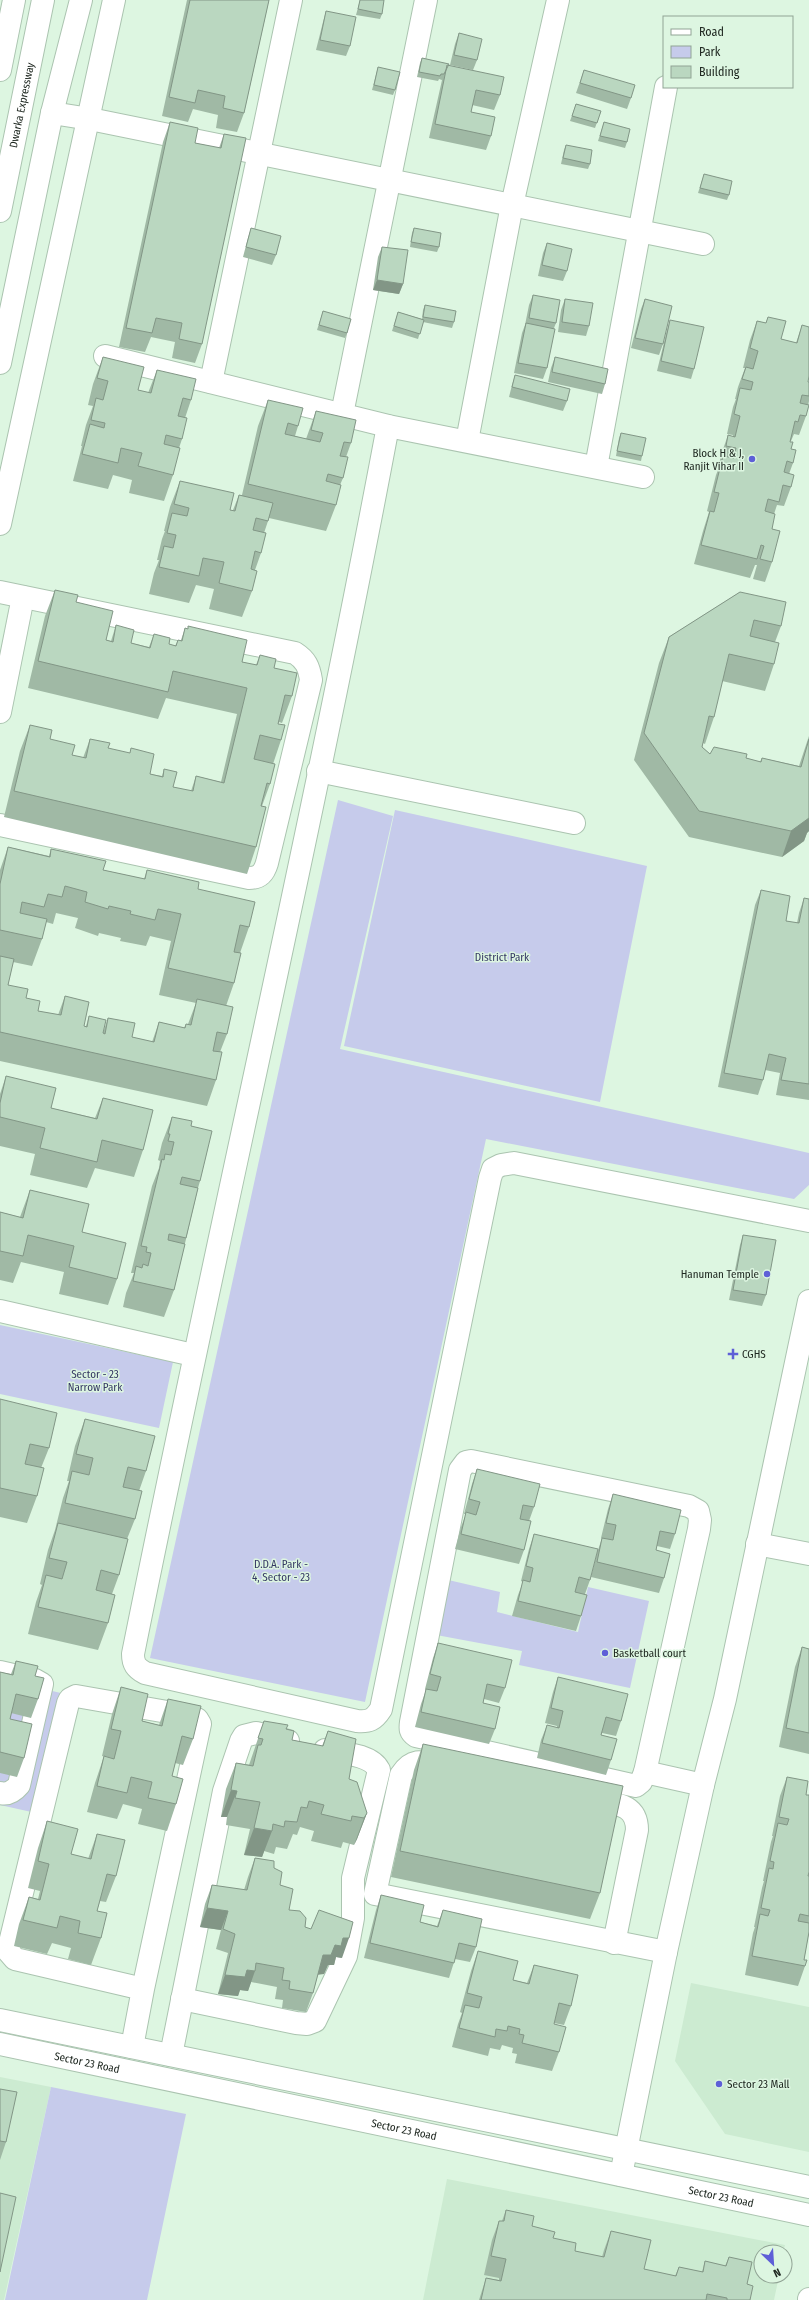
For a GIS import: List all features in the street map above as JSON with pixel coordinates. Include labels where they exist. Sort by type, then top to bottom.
[{"type":"main road","points":[[0,70],[14,0]]},
{"type":"main road","name":"Dwarka Expressway","points":[[0,211],[43,0]]},
{"type":"main road","points":[[0,363],[52,114],[81,0]]},
{"type":"main road","points":[[0,524],[90,119],[114,0]]},
{"type":"main road","points":[[211,382],[291,0]]},
{"type":"main road","points":[[342,414],[388,180],[426,0]]},
{"type":"main road","points":[[467,441],[512,205],[558,0]]},
{"type":"main road","points":[[596,467],[666,88]]},
{"type":"main road","points":[[52,114],[90,119],[703,244]]},
{"type":"main road","points":[[105,356],[388,426],[643,477]]},
{"type":"main road","points":[[388,426],[318,772],[193,1355],[133,1654],[133,1662],[137,1668],[145,1673],[367,1721],[375,1719],[381,1709],[493,1169],[501,1164],[514,1163],[809,1221]]},
{"type":"main road","points":[[0,592],[295,654],[303,658],[310,668],[310,690],[267,863],[264,873],[256,878],[249,878],[0,825]]},
{"type":"main road","points":[[0,712],[23,597]]},
{"type":"main road","points":[[318,772],[574,823]]},
{"type":"main road","points":[[621,2175],[666,1952],[703,1785],[725,1699],[809,1301]]},
{"type":"main road","points":[[0,1311],[193,1355]]},
{"type":"main road","points":[[471,1461],[689,1506],[698,1512],[700,1520],[699,1529],[645,1772],[641,1782],[636,1786],[630,1786],[416,1736],[412,1733],[410,1729],[411,1722],[460,1470],[466,1462],[471,1461]]},
{"type":"main road","points":[[758,1544],[809,1554]]},
{"type":"main road","points":[[0,1672],[35,1680],[42,1684],[19,1785],[11,1792],[5,1794],[0,1793]]},
{"type":"main road","points":[[132,2047],[200,1724],[197,1719],[190,1716],[76,1696],[70,1699],[68,1703],[8,1951],[15,1959],[143,1989]]},
{"type":"main road","points":[[171,2055],[182,1999],[225,1784],[244,1736],[256,1733],[374,1762],[379,1770],[353,1878],[353,1918],[346,1956],[315,2021],[307,2024],[296,2023],[182,1999]]},
{"type":"main road","points":[[464,1772],[415,1762],[407,1765],[401,1775],[375,1894],[614,1943],[666,1952]]},
{"type":"main road","points":[[645,1772],[703,1785]]},
{"type":"main road","points":[[570,1795],[624,1807],[634,1812],[637,1820],[637,1830],[614,1943]]},
{"type":"main road","points":[[0,2020],[809,2187]]},
{"type":"main road","name":"Sector 23 Road","points":[[0,2044],[809,2215]]},
{"type":"shaded area","points":[[691,1983],[809,2007],[809,2152],[725,2134],[675,2061]]},
{"type":"shaded area","points":[[0,2077],[51,2087],[4,2300],[0,2300]]},
{"type":"shaded area","points":[[447,2179],[780,2244],[753,2244],[753,2284],[777,2284],[774,2300],[423,2300]]},
{"type":"green space","name":"D.D.A. Park - 4, Sector - 23","points":[[338,800],[393,816],[340,1049],[809,1153],[809,1185],[794,1199],[486,1139],[365,1702],[150,1658]]},
{"type":"green space","name":"District Park","points":[[395,810],[647,866],[600,1102],[344,1046]]},
{"type":"green space","name":"Sector - 23 Narrow Park","points":[[0,1325],[173,1362],[159,1428],[0,1394]]},
{"type":"green space","points":[[444,1579],[500,1592],[497,1612],[578,1632],[588,1587],[649,1601],[630,1688],[519,1665],[522,1651],[431,1634]]},
{"type":"green space","points":[[10,1681],[65,1694],[36,1813],[0,1805],[0,1728]]},
{"type":"green space","points":[[51,2087],[186,2114],[147,2300],[5,2300]]},
{"type":"building","points":[[190,0],[269,0],[244,113],[223,108],[225,96],[198,90],[195,103],[169,97]]},
{"type":"building","points":[[360,0],[384,0],[382,14],[358,9]]},
{"type":"building","points":[[326,11],[356,17],[350,46],[320,40]]},
{"type":"building","points":[[459,33],[482,39],[477,60],[454,55]]},
{"type":"building","points":[[422,58],[449,64],[444,74],[441,74],[440,76],[419,72]]},
{"type":"building","points":[[447,65],[504,77],[500,95],[476,90],[471,112],[495,117],[491,136],[435,124]]},
{"type":"building","points":[[378,67],[400,72],[395,90],[374,85]]},
{"type":"building","points":[[584,70],[635,85],[631,98],[580,83]]},
{"type":"building","points":[[576,104],[601,111],[597,123],[572,116]]},
{"type":"building","points":[[170,122],[198,128],[195,143],[221,148],[224,134],[246,138],[202,344],[179,339],[182,323],[156,318],[152,333],[126,328]]},
{"type":"building","points":[[604,122],[630,129],[627,142],[600,136]]},
{"type":"building","points":[[566,145],[592,150],[590,164],[563,158]]},
{"type":"building","points":[[704,174],[732,181],[729,195],[700,188]]},
{"type":"building","points":[[251,228],[281,236],[276,255],[246,247]]},
{"type":"building","points":[[414,228],[441,233],[439,247],[411,242]]},
{"type":"building","points":[[547,243],[572,249],[567,271],[542,265]]},
{"type":"building","points":[[382,247],[408,250],[403,284],[377,280]]},
{"type":"building","points":[[533,295],[560,300],[556,323],[529,318]]},
{"type":"building","points":[[565,299],[593,303],[589,326],[562,322]]},
{"type":"building","points":[[645,299],[672,306],[663,344],[635,338]]},
{"type":"building","points":[[425,305],[456,311],[454,322],[423,317]]},
{"type":"building","points":[[323,311],[351,319],[347,333],[319,325]]},
{"type":"building","points":[[398,312],[424,320],[420,334],[394,326]]},
{"type":"building","name":"Block H & J, Ranjit Vihar II","points":[[768,317],[786,321],[781,339],[797,343],[802,325],[809,327],[809,396],[802,395],[800,403],[809,405],[806,416],[800,415],[798,422],[795,421],[790,442],[793,442],[791,449],[796,450],[793,463],[787,461],[784,472],[794,475],[791,487],[783,485],[779,502],[768,499],[765,511],[775,514],[772,529],[780,531],[772,562],[760,559],[764,546],[761,545],[757,559],[701,545],[710,511],[714,512],[719,493],[714,492],[723,456],[734,458],[736,448],[726,446],[728,435],[735,437],[740,416],[734,414],[740,388],[751,390],[753,382],[742,379],[746,367],[753,369],[758,351],[750,348],[757,321],[766,323]]},
{"type":"building","points":[[670,320],[704,327],[694,369],[661,361]]},
{"type":"building","points":[[526,323],[555,329],[547,368],[518,363]]},
{"type":"building","points":[[103,357],[144,367],[138,390],[151,393],[157,370],[196,379],[191,400],[183,398],[178,416],[187,418],[182,439],[166,435],[164,444],[180,448],[173,475],[138,466],[142,453],[121,448],[118,463],[82,454],[90,424],[104,428],[105,423],[91,420],[96,398],[103,400],[108,381],[97,378]]},
{"type":"building","points":[[555,357],[608,369],[605,384],[552,372]]},
{"type":"building","points":[[515,375],[570,389],[567,401],[512,387]]},
{"type":"building","points":[[268,400],[303,408],[298,426],[288,423],[285,434],[320,442],[323,433],[311,430],[316,411],[356,420],[351,443],[344,442],[340,456],[348,457],[343,478],[328,474],[326,481],[341,485],[336,505],[248,484]]},
{"type":"building","points":[[621,433],[646,438],[642,456],[617,451]]},
{"type":"building","points":[[180,481],[234,493],[230,510],[235,511],[239,495],[273,503],[268,521],[256,518],[253,530],[266,533],[261,553],[255,551],[251,569],[257,571],[252,591],[219,583],[224,562],[203,558],[199,576],[159,567],[164,546],[173,548],[176,535],[167,533],[172,513],[187,516],[189,508],[174,504]]},
{"type":"building","points":[[55,590],[78,595],[76,602],[113,611],[106,640],[113,642],[116,625],[134,630],[131,643],[150,648],[154,634],[170,638],[169,644],[176,646],[178,640],[182,641],[185,628],[188,629],[188,626],[247,640],[242,662],[257,665],[260,655],[276,659],[274,668],[297,673],[292,696],[285,695],[278,724],[285,725],[281,740],[260,735],[254,759],[275,764],[270,784],[267,783],[261,806],[266,807],[256,847],[14,791],[30,725],[52,730],[50,739],[75,745],[72,755],[86,758],[90,739],[110,743],[108,748],[130,753],[131,748],[154,754],[150,774],[163,777],[164,769],[177,772],[173,787],[193,791],[196,776],[224,783],[247,688],[173,671],[168,692],[38,661]]},
{"type":"building","points":[[740,592],[786,602],[781,626],[754,620],[750,636],[779,643],[774,664],[729,654],[714,717],[709,716],[702,747],[710,754],[714,747],[747,754],[746,758],[761,762],[762,758],[801,767],[809,739],[809,818],[791,831],[699,811],[644,733],[669,637]]},
{"type":"building","points":[[8,847],[50,857],[51,849],[106,861],[103,870],[145,879],[147,870],[199,882],[198,889],[255,902],[249,927],[240,925],[234,952],[241,953],[234,983],[168,968],[181,914],[158,909],[155,920],[130,914],[131,911],[109,906],[108,909],[85,902],[87,892],[65,886],[62,897],[48,894],[44,907],[22,902],[20,913],[47,919],[42,939],[0,930],[0,884]]},
{"type":"building","points":[[761,890],[790,896],[786,921],[799,923],[804,898],[809,899],[809,1084],[781,1080],[786,1058],[769,1054],[763,1080],[724,1073]]},
{"type":"building","points":[[0,956],[14,959],[8,985],[28,989],[26,998],[40,1001],[38,1011],[61,1015],[65,996],[89,1002],[84,1026],[87,1027],[89,1016],[106,1020],[103,1033],[105,1034],[108,1018],[135,1023],[132,1037],[154,1042],[159,1022],[185,1028],[186,1024],[191,1025],[197,999],[233,1007],[227,1034],[217,1032],[213,1051],[222,1052],[216,1080],[0,1032]]},
{"type":"building","points":[[6,1076],[56,1088],[51,1108],[97,1119],[103,1098],[153,1110],[143,1150],[102,1140],[97,1162],[40,1148],[45,1128],[0,1117],[0,1103]]},
{"type":"building","points":[[172,1117],[192,1121],[191,1126],[212,1131],[200,1181],[182,1177],[180,1184],[198,1188],[186,1238],[169,1234],[168,1240],[185,1244],[174,1290],[133,1281],[136,1266],[142,1268],[143,1264],[148,1266],[151,1253],[146,1252],[147,1247],[141,1246],[162,1159],[164,1160],[165,1154],[171,1155],[174,1142],[168,1141],[170,1134],[168,1134]]},
{"type":"building","points":[[30,1190],[89,1204],[82,1232],[126,1243],[117,1279],[69,1267],[74,1246],[28,1235],[23,1256],[0,1251],[0,1212],[23,1218]]},
{"type":"building","points":[[743,1235],[776,1240],[766,1295],[733,1290]]},
{"type":"building","points":[[0,1399],[57,1413],[49,1448],[30,1444],[25,1464],[44,1468],[37,1496],[0,1488]]},
{"type":"building","points":[[85,1419],[155,1436],[146,1471],[128,1467],[123,1487],[142,1491],[135,1519],[65,1503],[72,1471],[89,1475],[93,1458],[76,1454]]},
{"type":"building","points":[[477,1469],[540,1484],[534,1507],[523,1505],[520,1519],[531,1521],[524,1550],[461,1534],[466,1512],[476,1515],[480,1502],[469,1499]]},
{"type":"building","points":[[613,1494],[681,1510],[675,1534],[660,1531],[656,1550],[670,1554],[664,1578],[597,1562],[602,1538],[613,1540],[616,1525],[606,1523]]},
{"type":"building","points":[[58,1523],[128,1539],[119,1575],[101,1570],[96,1590],[115,1595],[108,1623],[38,1607],[46,1575],[62,1579],[67,1562],[49,1558]]},
{"type":"building","points":[[534,1534],[598,1549],[590,1580],[579,1577],[575,1592],[587,1595],[581,1616],[518,1601],[523,1580],[530,1582],[533,1568],[526,1566]]},
{"type":"building","points":[[438,1643],[512,1660],[505,1688],[487,1684],[483,1703],[500,1707],[495,1729],[421,1712],[426,1689],[437,1691],[441,1677],[430,1674]]},
{"type":"building","points":[[802,1647],[809,1649],[809,1733],[786,1728]]},
{"type":"building","points":[[16,1661],[38,1666],[35,1676],[44,1678],[38,1699],[16,1694],[10,1719],[32,1724],[24,1758],[0,1752],[0,1672],[13,1675]]},
{"type":"building","points":[[558,1677],[628,1694],[621,1721],[606,1717],[601,1735],[617,1739],[611,1760],[542,1743],[547,1725],[559,1728],[563,1711],[551,1708]]},
{"type":"building","points":[[121,1687],[148,1694],[142,1721],[162,1726],[168,1699],[201,1706],[193,1739],[182,1736],[172,1776],[183,1779],[176,1804],[148,1798],[152,1782],[131,1777],[127,1793],[97,1786],[104,1756],[114,1759],[121,1731],[111,1729]]},
{"type":"building","points":[[264,1721],[288,1725],[286,1729],[294,1731],[292,1740],[323,1746],[328,1731],[356,1739],[349,1779],[357,1782],[367,1813],[364,1818],[352,1816],[351,1821],[321,1814],[324,1805],[309,1801],[307,1808],[301,1807],[297,1822],[285,1821],[284,1827],[273,1824],[272,1831],[254,1828],[260,1802],[235,1798],[237,1791],[231,1790],[236,1763],[253,1766],[258,1745],[261,1745],[263,1739],[258,1738]]},
{"type":"building","points":[[423,1744],[623,1786],[600,1893],[400,1851]]},
{"type":"building","points":[[787,1777],[808,1781],[806,1795],[809,1795],[809,1916],[800,1914],[798,1921],[809,1923],[809,1932],[804,1960],[807,1960],[805,1966],[752,1956],[760,1914],[768,1916],[770,1910],[761,1908],[769,1868],[773,1869],[774,1862],[770,1861],[778,1823],[787,1825],[789,1819],[779,1817]]},
{"type":"building","points":[[47,1821],[78,1829],[71,1854],[91,1859],[97,1834],[125,1840],[116,1876],[107,1874],[97,1911],[107,1913],[101,1938],[78,1933],[80,1921],[60,1916],[57,1928],[23,1920],[29,1897],[40,1900],[49,1864],[38,1861]]},
{"type":"building","points":[[255,1858],[274,1861],[274,1868],[282,1872],[280,1885],[293,1889],[289,1910],[300,1911],[306,1918],[305,1927],[311,1929],[319,1910],[353,1922],[349,1938],[343,1938],[341,1946],[335,1945],[331,1955],[323,1955],[313,1993],[289,1989],[290,1981],[282,1980],[284,1968],[256,1963],[255,1971],[247,1970],[245,1977],[225,1975],[235,1934],[223,1929],[228,1911],[207,1908],[212,1885],[247,1890]]},
{"type":"building","points":[[381,1895],[424,1905],[420,1922],[438,1927],[443,1910],[482,1919],[476,1947],[459,1943],[454,1963],[370,1943]]},
{"type":"building","points":[[478,1951],[518,1961],[513,1980],[529,1984],[534,1965],[578,1975],[571,2006],[559,2003],[554,2024],[566,2027],[559,2052],[522,2043],[524,2035],[519,2034],[520,2029],[508,2026],[507,2031],[496,2029],[495,2037],[459,2028],[465,2005],[479,2008],[482,1997],[467,1993]]},
{"type":"building","points":[[0,2089],[17,2092],[6,2142],[0,2141]]},
{"type":"building","points":[[0,2193],[16,2197],[0,2272]]},
{"type":"building","points":[[506,2210],[534,2216],[532,2226],[555,2232],[553,2238],[576,2243],[575,2251],[604,2257],[611,2231],[651,2240],[644,2269],[676,2276],[679,2267],[703,2272],[705,2261],[726,2266],[729,2257],[752,2262],[747,2284],[753,2286],[750,2300],[727,2300],[727,2298],[707,2294],[706,2300],[481,2300],[486,2278],[501,2281],[506,2259],[491,2256],[499,2221],[504,2221]]},
{"type":"place","name":"Block H & J, Ranjit Vihar II","points":[[752,459]]},
{"type":"place","name":"Hanuman Temple","points":[[767,1274]]},
{"type":"place","name":"CGHS","points":[[733,1354]]},
{"type":"place","name":"Basketball court","points":[[605,1653]]},
{"type":"place","name":"Sector 23 Mall","points":[[719,2084]]}]
